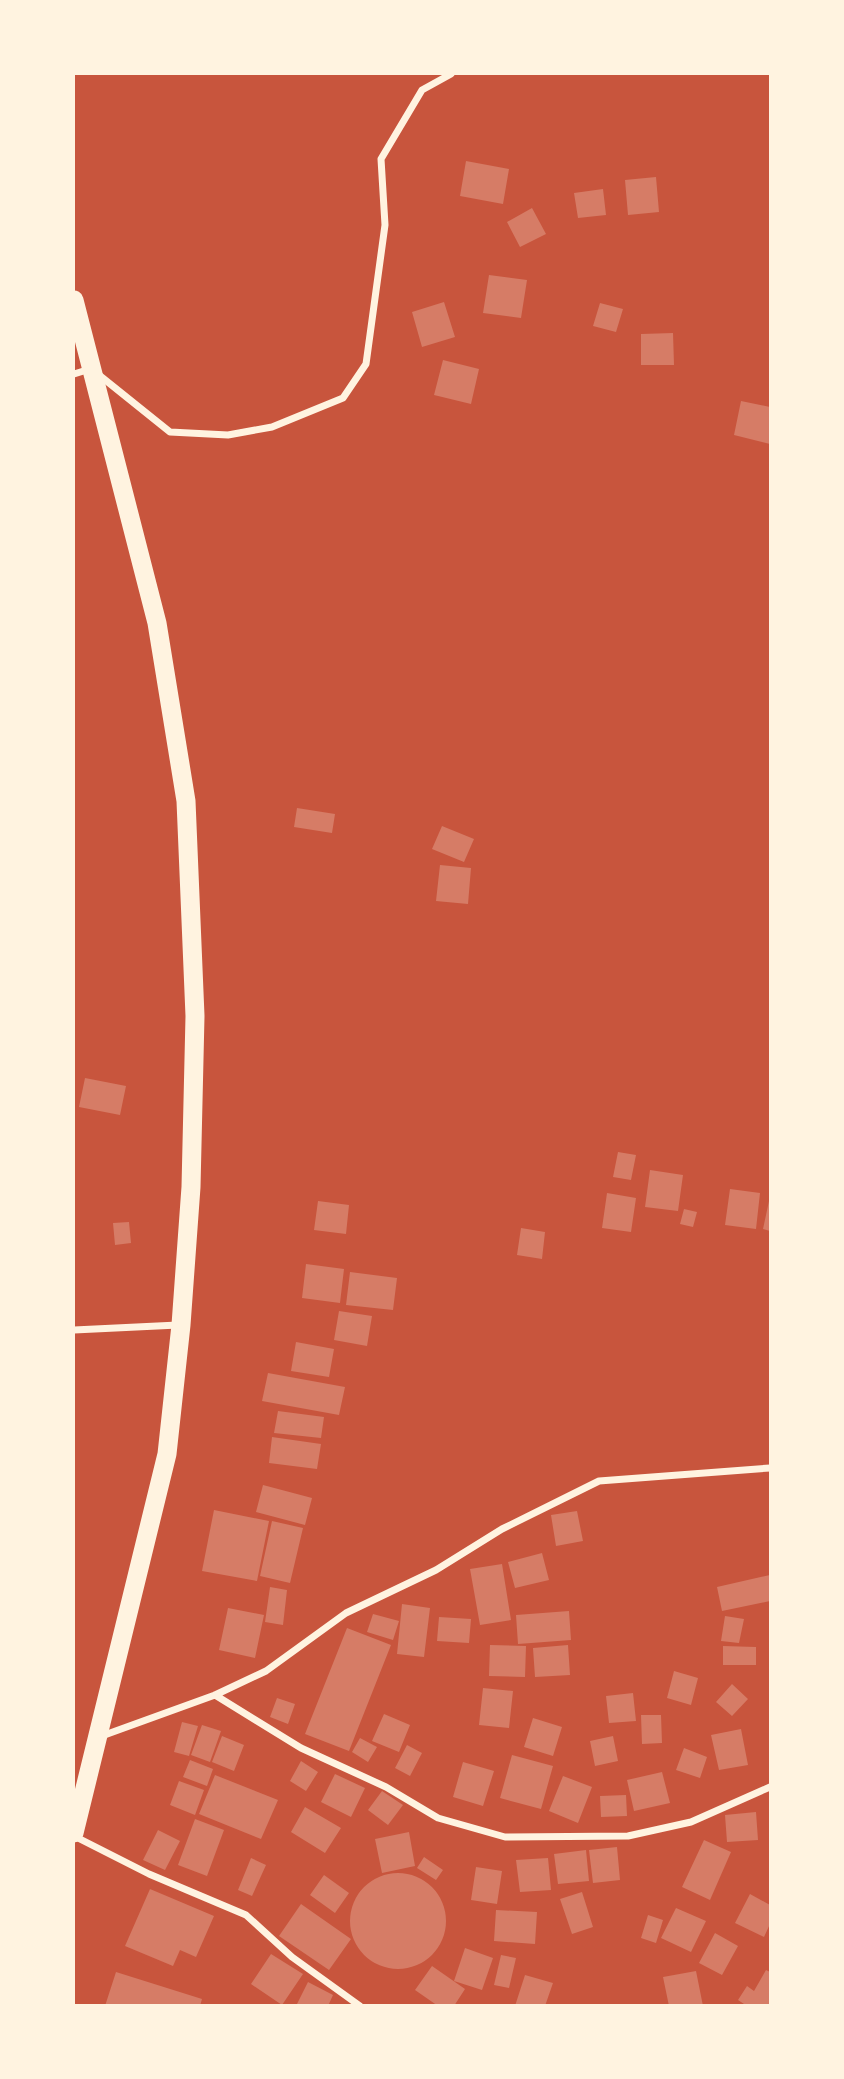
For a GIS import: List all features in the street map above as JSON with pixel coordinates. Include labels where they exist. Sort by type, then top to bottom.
[{"type":"highway","points":[[74,300],[83,371],[156,623],[186,801],[195,1016],[191,1187],[181,1325],[167,1454],[74,1834]]},
{"type":"street","points":[[83,371],[170,432],[228,435],[272,427],[343,398],[366,364],[385,225],[381,159],[422,90],[451,74]]},
{"type":"street","points":[[74,1329],[181,1325]]},
{"type":"street","points":[[99,1737],[215,1695],[266,1671],[346,1613],[436,1570],[502,1529],[599,1481],[771,1468]]},
{"type":"street","points":[[215,1695],[301,1748],[386,1787],[438,1818],[505,1837],[628,1836],[691,1822],[771,1787]]},
{"type":"street","points":[[74,1834],[149,1874],[246,1915],[292,1957],[360,2006]]},
{"type":"building","points":[[466,161],[509,169],[503,204],[460,196]]},
{"type":"building","points":[[656,177],[659,212],[628,215],[625,180]]},
{"type":"building","points":[[603,189],[606,215],[578,218],[574,193]]},
{"type":"building","points":[[532,208],[546,234],[520,247],[507,222]]},
{"type":"building","points":[[489,275],[527,280],[521,318],[483,313]]},
{"type":"building","points":[[444,302],[455,337],[422,347],[412,312]]},
{"type":"building","points":[[600,303],[623,309],[616,332],[593,326]]},
{"type":"building","points":[[673,333],[674,365],[641,365],[641,334]]},
{"type":"building","points":[[443,360],[479,369],[471,404],[434,395]]},
{"type":"building","points":[[741,401],[770,407],[770,444],[734,435]]},
{"type":"building","points":[[297,808],[335,814],[332,833],[294,827]]},
{"type":"building","points":[[442,826],[474,839],[464,862],[432,849]]},
{"type":"building","points":[[440,865],[471,868],[468,904],[436,901]]},
{"type":"building","points":[[85,1078],[126,1086],[120,1115],[79,1107]]},
{"type":"building","points":[[618,1152],[636,1155],[631,1180],[613,1177]]},
{"type":"building","points":[[650,1170],[683,1175],[678,1211],[645,1207]]},
{"type":"building","points":[[730,1189],[760,1193],[756,1229],[725,1225]]},
{"type":"building","points":[[607,1193],[636,1198],[631,1232],[602,1228]]},
{"type":"building","points":[[318,1201],[349,1205],[346,1234],[314,1230]]},
{"type":"building","points":[[770,1201],[770,1231],[763,1229]]},
{"type":"building","points":[[684,1209],[697,1212],[693,1227],[680,1224]]},
{"type":"building","points":[[129,1222],[131,1243],[115,1245],[113,1223]]},
{"type":"building","points":[[521,1228],[545,1232],[542,1259],[517,1255]]},
{"type":"building","points":[[306,1264],[344,1269],[340,1303],[302,1298]]},
{"type":"building","points":[[350,1272],[397,1278],[393,1310],[346,1305]]},
{"type":"building","points":[[339,1311],[372,1316],[367,1346],[334,1340]]},
{"type":"building","points":[[296,1342],[334,1349],[329,1377],[291,1371]]},
{"type":"building","points":[[268,1373],[345,1387],[339,1415],[262,1401]]},
{"type":"building","points":[[278,1411],[324,1417],[321,1438],[274,1433]]},
{"type":"building","points":[[272,1437],[321,1444],[317,1469],[269,1463]]},
{"type":"building","points":[[263,1485],[312,1498],[305,1525],[256,1512]]},
{"type":"building","points":[[214,1510],[269,1521],[257,1581],[202,1571]]},
{"type":"building","points":[[577,1511],[583,1541],[556,1546],[551,1515]]},
{"type":"building","points":[[272,1521],[303,1528],[290,1583],[260,1576]]},
{"type":"building","points":[[542,1553],[549,1580],[515,1588],[508,1562]]},
{"type":"building","points":[[502,1564],[511,1620],[480,1625],[470,1569]]},
{"type":"building","points":[[770,1575],[770,1601],[722,1611],[717,1587]]},
{"type":"building","points":[[270,1587],[287,1590],[283,1625],[265,1622]]},
{"type":"building","points":[[402,1604],[430,1608],[424,1657],[397,1654]]},
{"type":"building","points":[[228,1608],[264,1615],[255,1658],[219,1650]]},
{"type":"building","points":[[569,1611],[571,1640],[518,1644],[516,1615]]},
{"type":"building","points":[[373,1614],[399,1621],[393,1640],[367,1632]]},
{"type":"building","points":[[725,1616],[744,1619],[739,1643],[721,1641]]},
{"type":"building","points":[[439,1617],[471,1619],[469,1643],[437,1641]]},
{"type":"building","points":[[347,1628],[391,1645],[349,1751],[305,1734]]},
{"type":"building","points":[[490,1645],[526,1646],[525,1677],[489,1676]]},
{"type":"building","points":[[568,1645],[570,1675],[535,1677],[533,1648]]},
{"type":"building","points":[[723,1646],[756,1647],[756,1665],[723,1665]]},
{"type":"building","points":[[674,1671],[698,1678],[691,1705],[667,1698]]},
{"type":"building","points":[[732,1684],[748,1699],[732,1716],[716,1702]]},
{"type":"building","points":[[483,1688],[513,1691],[509,1728],[479,1725]]},
{"type":"building","points":[[633,1693],[636,1721],[609,1723],[606,1696]]},
{"type":"building","points":[[277,1698],[295,1704],[288,1724],[270,1717]]},
{"type":"building","points":[[384,1714],[410,1725],[399,1752],[372,1741]]},
{"type":"building","points":[[641,1715],[661,1715],[662,1743],[642,1744]]},
{"type":"building","points":[[533,1718],[562,1727],[553,1756],[524,1747]]},
{"type":"building","points":[[182,1722],[198,1726],[189,1756],[174,1752]]},
{"type":"building","points":[[202,1725],[221,1731],[210,1762],[191,1755]]},
{"type":"building","points":[[741,1729],[748,1765],[719,1770],[711,1735]]},
{"type":"building","points":[[222,1736],[244,1745],[234,1771],[212,1762]]},
{"type":"building","points":[[613,1736],[618,1761],[595,1766],[590,1741]]},
{"type":"building","points":[[360,1738],[377,1747],[368,1762],[352,1752]]},
{"type":"building","points":[[407,1745],[422,1753],[410,1776],[395,1768]]},
{"type":"building","points":[[684,1748],[707,1757],[700,1778],[676,1770]]},
{"type":"building","points":[[512,1755],[553,1766],[541,1809],[500,1798]]},
{"type":"building","points":[[190,1760],[213,1769],[207,1786],[183,1777]]},
{"type":"building","points":[[301,1761],[318,1772],[306,1791],[290,1781]]},
{"type":"building","points":[[463,1762],[494,1771],[483,1806],[453,1797]]},
{"type":"building","points":[[662,1772],[670,1803],[634,1811],[627,1780]]},
{"type":"building","points":[[335,1774],[365,1788],[351,1817],[321,1802]]},
{"type":"building","points":[[215,1775],[278,1800],[261,1839],[199,1814]]},
{"type":"building","points":[[563,1776],[592,1787],[578,1823],[549,1811]]},
{"type":"building","points":[[179,1781],[204,1790],[195,1815],[170,1805]]},
{"type":"building","points":[[382,1791],[403,1805],[388,1825],[368,1810]]},
{"type":"building","points":[[626,1795],[627,1816],[601,1817],[600,1796]]},
{"type":"building","points":[[305,1807],[341,1828],[325,1853],[291,1832]]},
{"type":"building","points":[[756,1812],[758,1840],[727,1842],[725,1815]]},
{"type":"building","points":[[195,1819],[224,1830],[207,1876],[178,1865]]},
{"type":"building","points":[[158,1830],[180,1841],[165,1870],[143,1860]]},
{"type":"building","points":[[409,1832],[415,1866],[382,1873],[375,1839]]},
{"type":"building","points":[[704,1840],[731,1852],[710,1900],[682,1887]]},
{"type":"building","points":[[617,1847],[620,1880],[593,1883],[589,1850]]},
{"type":"building","points":[[586,1850],[589,1881],[558,1884],[554,1854]]},
{"type":"building","points":[[424,1857],[443,1870],[436,1880],[417,1868]]},
{"type":"building","points":[[251,1858],[266,1865],[252,1896],[238,1890]]},
{"type":"building","points":[[548,1858],[551,1890],[520,1892],[516,1860]]},
{"type":"building","points":[[476,1867],[502,1871],[497,1904],[471,1900]]},
{"type":"building","points":[[398,1873],[416,1876],[432,1887],[443,1903],[446,1921],[443,1939],[432,1955],[416,1966],[398,1969],[380,1966],[364,1955],[353,1939],[350,1921],[353,1903],[364,1887],[380,1876]]},
{"type":"building","points":[[324,1875],[349,1893],[335,1913],[310,1895]]},
{"type":"building","points":[[150,1889],[214,1916],[196,1957],[180,1950],[173,1966],[125,1946]]},
{"type":"building","points":[[582,1892],[593,1927],[572,1934],[560,1899]]},
{"type":"building","points":[[750,1894],[770,1905],[770,1924],[764,1937],[735,1923]]},
{"type":"building","points":[[301,1904],[351,1939],[329,1970],[279,1936]]},
{"type":"building","points":[[676,1908],[706,1921],[691,1952],[661,1938]]},
{"type":"building","points":[[496,1910],[537,1912],[535,1944],[494,1941]]},
{"type":"building","points":[[648,1915],[663,1920],[656,1943],[641,1938]]},
{"type":"building","points":[[715,1933],[738,1946],[722,1975],[699,1963]]},
{"type":"building","points":[[465,1948],[493,1958],[482,1990],[454,1981]]},
{"type":"building","points":[[271,1954],[303,1974],[282,2005],[251,1984]]},
{"type":"building","points":[[501,1955],[516,1958],[509,1988],[494,1985]]},
{"type":"building","points":[[432,1966],[465,1989],[454,2006],[438,2006],[415,1990]]},
{"type":"building","points":[[766,1970],[770,1972],[770,2006],[747,2006],[738,2000],[747,1986],[754,1991]]},
{"type":"building","points":[[696,1971],[703,2006],[669,2006],[663,1977]]},
{"type":"building","points":[[116,1972],[202,1999],[200,2006],[105,2006]]},
{"type":"building","points":[[525,1975],[553,1983],[545,2006],[515,2006]]},
{"type":"building","points":[[308,1982],[333,1995],[328,2006],[296,2006]]}]
